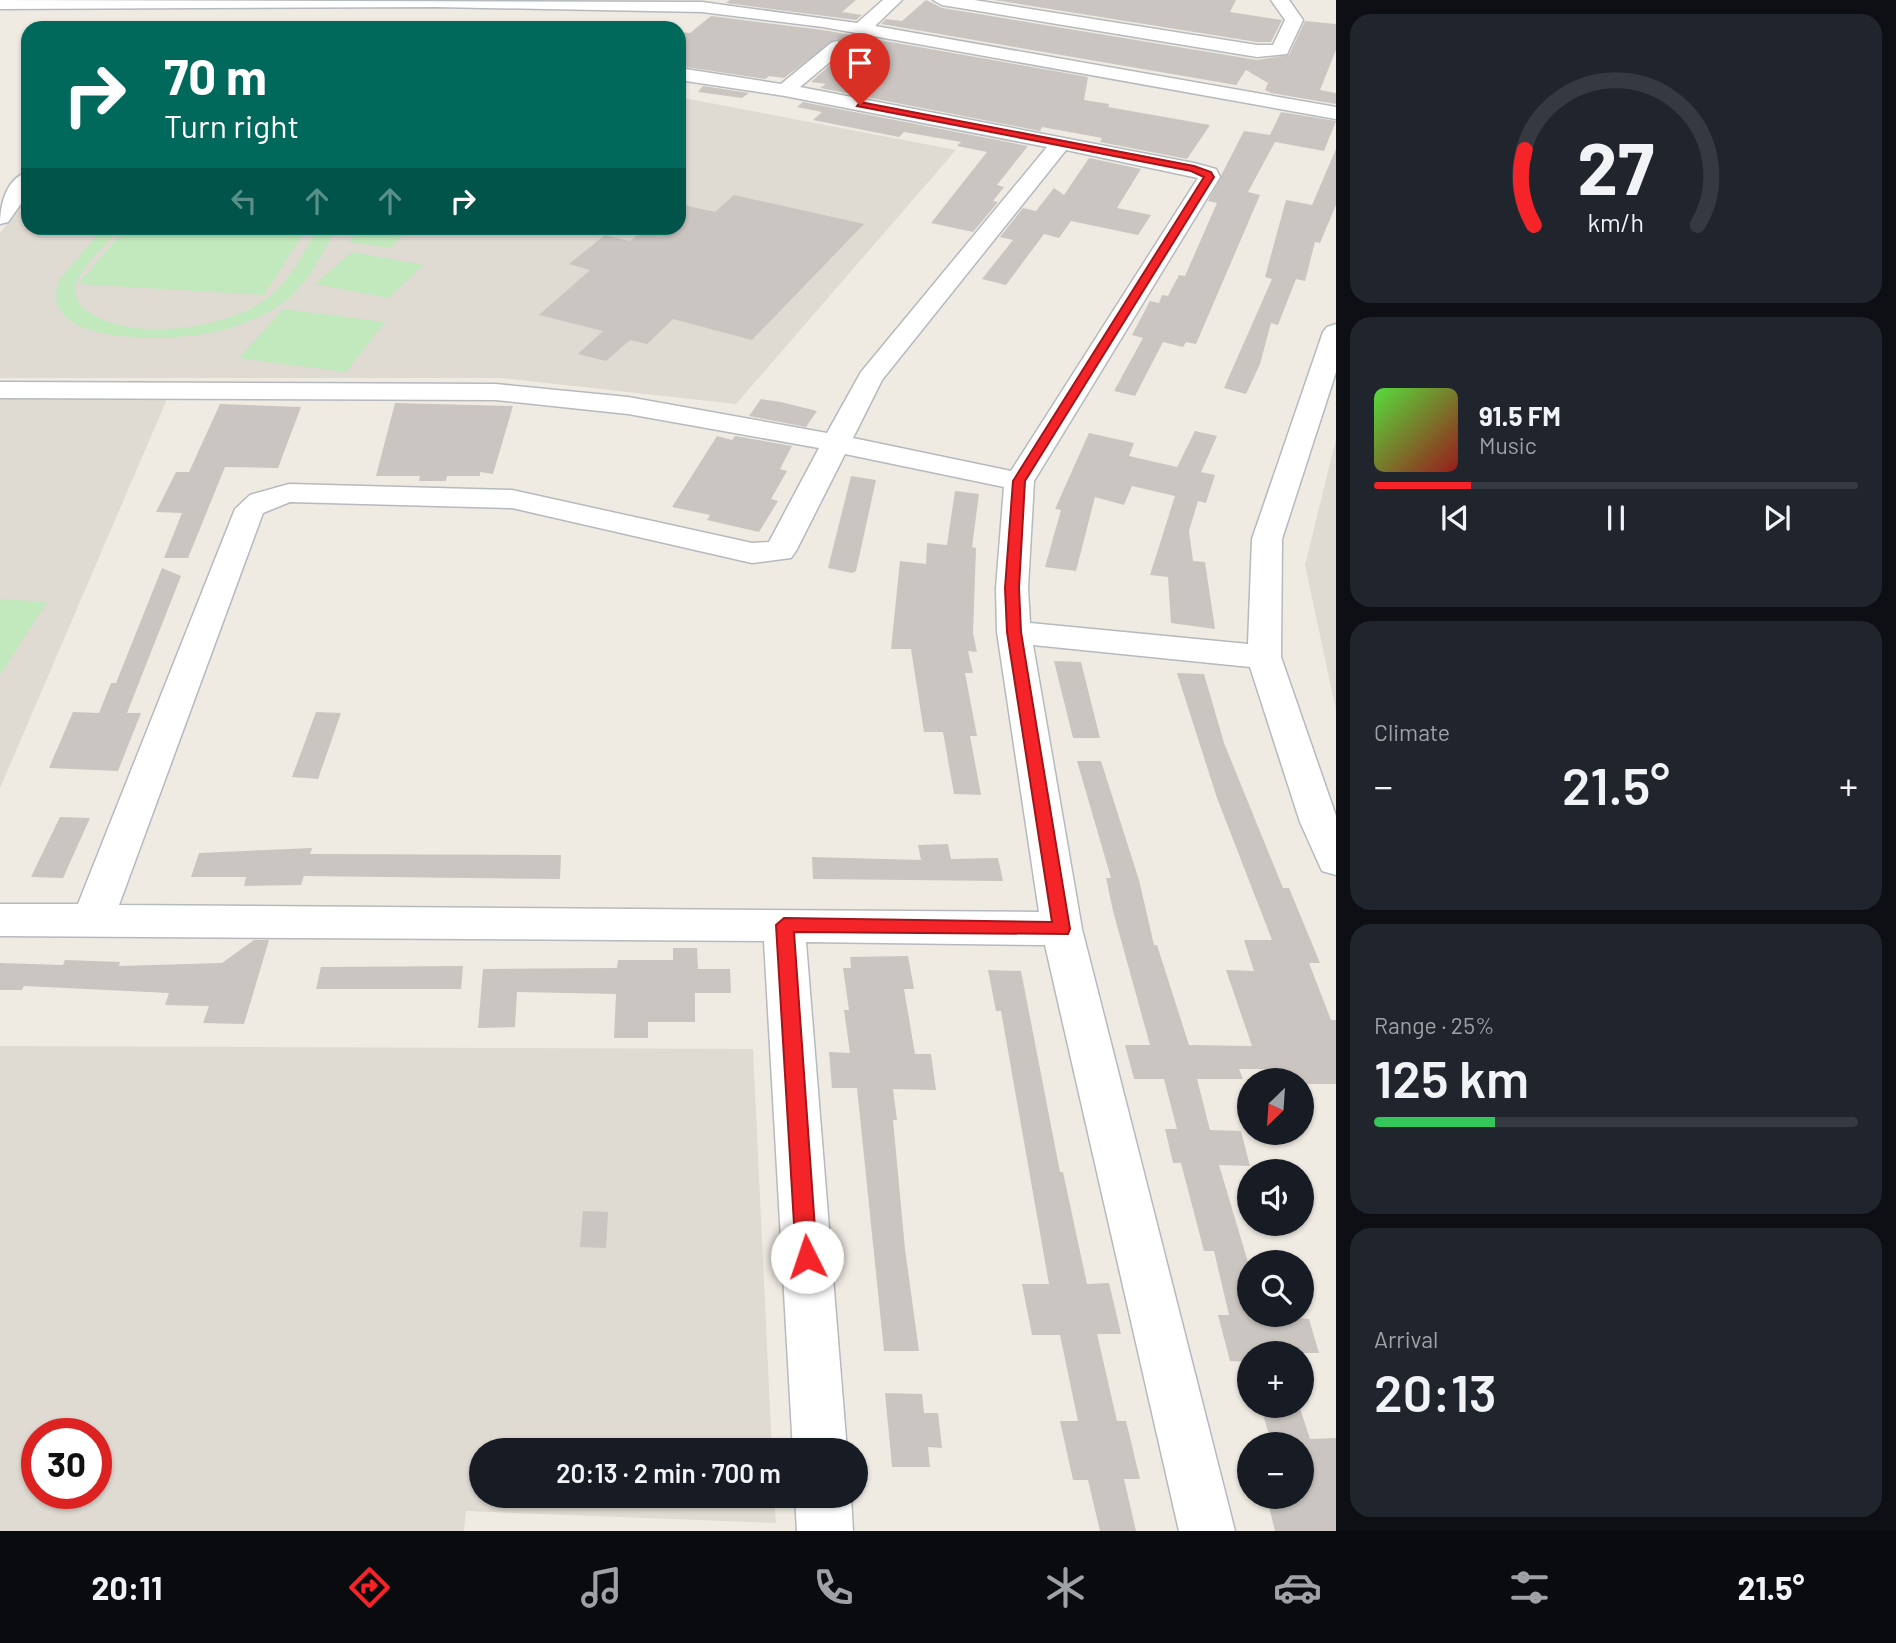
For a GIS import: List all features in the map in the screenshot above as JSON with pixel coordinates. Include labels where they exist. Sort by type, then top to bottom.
[{"type":"street","points":[[862,28],[893,0]]},
{"type":"street","points":[[942,0],[1257,51],[1280,50],[1294,20],[1280,0]]},
{"type":"street","points":[[0,4],[437,1],[702,7],[862,28],[1336,113]]},
{"type":"street","points":[[785,90],[844,48],[810,43]]},
{"type":"street","points":[[686,75],[785,90],[1201,171],[1209,177],[1019,481],[1012,588],[1014,632],[1062,929],[1207,1531]]},
{"type":"street","points":[[93,919],[250,509],[261,501],[289,494],[512,499],[540,503],[751,553],[780,551],[870,378],[1059,145]]},
{"type":"street","points":[[0,217],[21,188]]},
{"type":"street","points":[[1336,332],[1267,539],[1264,657],[1319,822],[1336,860]]},
{"type":"street","points":[[0,390],[518,394],[622,403],[1019,481]]},
{"type":"street","points":[[1014,632],[1264,657]]},
{"type":"street","points":[[0,920],[1062,929]]},
{"type":"street","points":[[784,925],[819,1438]]},
{"type":"street","points":[[824,1508],[825,1531]]},
{"type":"shaded area","points":[[686,98],[956,150],[736,404],[502,378],[0,378],[0,233],[21,206],[21,235],[686,235]]},
{"type":"shaded area","points":[[0,396],[167,399],[0,788]]},
{"type":"shaded area","points":[[1336,439],[1336,710],[1305,565]]},
{"type":"shaded area","points":[[0,1046],[753,1049],[771,1438],[469,1438],[469,1508],[775,1508],[776,1523],[466,1511],[464,1531],[0,1531]]},
{"type":"green space","points":[[97,235],[114,235],[77,280],[76,295],[87,311],[109,322],[131,327],[181,328],[206,324],[252,308],[269,297],[284,282],[315,235],[333,235],[314,268],[293,295],[284,302],[260,317],[242,324],[197,335],[143,338],[88,329],[68,319],[57,303],[59,280]]},
{"type":"green space","points":[[120,235],[303,235],[264,295],[78,284]]},
{"type":"green space","points":[[354,235],[403,235],[391,248],[348,242]]},
{"type":"green space","points":[[352,252],[424,265],[388,298],[315,284]]},
{"type":"green space","points":[[283,309],[385,322],[346,372],[239,358]]},
{"type":"green space","points":[[0,599],[47,602],[0,675]]},
{"type":"building","points":[[730,0],[856,0],[842,12],[862,15],[856,20],[726,3]]},
{"type":"building","points":[[926,0],[942,8],[1257,60],[1289,55],[1305,21],[1336,24],[1336,50],[1320,90],[1336,93],[1336,104],[1271,93],[1265,90],[1268,83],[1246,70],[1236,85],[881,24],[886,19],[902,21]]},
{"type":"building","points":[[994,0],[1236,0],[1230,12],[1282,20],[1271,42],[1257,42]]},
{"type":"building","points":[[711,16],[823,30],[1088,77],[1084,100],[1109,104],[1108,107],[1210,125],[1187,159],[1100,142],[1102,138],[1042,127],[1040,131],[820,88],[826,84],[811,82],[848,49],[847,45],[836,39],[784,78],[769,76],[765,79],[686,67],[686,33],[690,33]]},
{"type":"building","points":[[703,86],[749,93],[742,98],[698,92]]},
{"type":"building","points":[[803,102],[1028,146],[997,185],[1004,187],[993,201],[998,202],[973,232],[931,223],[987,152],[957,146],[961,142],[904,132],[899,137],[813,120],[822,112],[797,107]]},
{"type":"building","points":[[1281,112],[1336,121],[1324,151],[1275,142],[1248,192],[1260,195],[1196,344],[1186,342],[1183,347],[1163,342],[1135,396],[1114,391],[1143,338],[1132,335],[1150,301],[1159,303],[1162,295],[1168,296],[1179,275],[1185,276],[1217,203],[1208,201],[1244,131],[1270,135]]},
{"type":"building","points":[[1336,149],[1336,205],[1320,243],[1315,242],[1305,281],[1296,279],[1278,325],[1271,323],[1260,364],[1246,394],[1224,388],[1272,279],[1265,277],[1286,200],[1312,205]]},
{"type":"building","points":[[1089,158],[1141,169],[1117,208],[1151,215],[1138,235],[1071,221],[1059,238],[1044,234],[1006,285],[982,279],[1013,240],[1000,237],[1023,208],[1036,211],[1054,188],[1064,195]]},
{"type":"building","points":[[734,195],[864,224],[752,340],[673,319],[647,344],[630,340],[606,361],[578,354],[603,331],[539,315],[590,270],[569,264],[605,235],[630,241],[638,235],[686,235],[686,206],[715,212]]},
{"type":"building","points":[[761,399],[817,411],[806,427],[749,416]]},
{"type":"building","points":[[395,403],[513,406],[493,474],[480,472],[480,476],[447,476],[446,481],[419,481],[420,476],[376,476]]},
{"type":"building","points":[[220,404],[301,407],[278,468],[225,467],[188,558],[164,558],[182,513],[156,512],[176,472],[189,472]]},
{"type":"building","points":[[1195,431],[1217,436],[1201,472],[1215,475],[1206,503],[1198,501],[1189,531],[1193,561],[1205,562],[1215,629],[1171,623],[1168,577],[1150,575],[1175,496],[1132,486],[1124,505],[1095,497],[1076,571],[1045,567],[1061,510],[1055,509],[1089,433],[1134,443],[1129,456],[1177,467]]},
{"type":"building","points":[[717,436],[732,440],[735,436],[792,446],[780,469],[787,471],[771,499],[778,501],[759,532],[707,520],[710,515],[672,507]]},
{"type":"building","points":[[851,476],[876,480],[856,571],[852,573],[828,568]]},
{"type":"building","points":[[955,491],[979,494],[972,547],[976,548],[973,633],[977,652],[968,651],[973,673],[965,673],[977,736],[970,736],[981,795],[954,794],[943,732],[924,732],[911,649],[891,649],[900,561],[926,564],[927,543],[947,545]]},
{"type":"building","points":[[162,568],[181,576],[127,713],[141,713],[118,771],[49,768],[73,712],[99,713],[111,683],[116,683]]},
{"type":"building","points":[[1054,661],[1081,662],[1100,738],[1073,738]]},
{"type":"building","points":[[1177,673],[1204,674],[1224,743],[1283,888],[1289,888],[1320,963],[1309,963],[1331,1020],[1336,1020],[1336,1084],[1314,1084],[1314,1068],[1237,1068],[1237,1079],[1197,1079],[1210,1130],[1237,1131],[1237,1145],[1245,1145],[1248,1159],[1237,1159],[1237,1166],[1219,1165],[1237,1225],[1237,1236],[1240,1236],[1244,1250],[1237,1250],[1237,1327],[1311,1327],[1319,1353],[1314,1353],[1314,1341],[1237,1341],[1237,1361],[1230,1361],[1218,1315],[1229,1315],[1214,1251],[1204,1251],[1181,1163],[1173,1163],[1165,1129],[1177,1129],[1164,1079],[1134,1079],[1125,1045],[1150,1045],[1113,911],[1106,878],[1111,878],[1077,761],[1101,761],[1139,880],[1154,945],[1157,945],[1189,1045],[1252,1046],[1226,970],[1254,971],[1244,940],[1272,940],[1217,798]]},
{"type":"building","points":[[316,712],[341,713],[318,779],[292,777]]},
{"type":"building","points":[[60,817],[90,818],[63,878],[31,877]]},
{"type":"building","points":[[948,844],[951,859],[998,858],[1003,881],[813,879],[812,857],[921,860],[918,845]]},
{"type":"building","points":[[312,848],[310,854],[561,855],[560,879],[304,876],[301,885],[244,886],[246,877],[191,877],[199,853]]},
{"type":"building","points":[[254,940],[269,940],[244,1024],[203,1023],[209,1006],[165,1005],[169,993],[24,986],[22,990],[0,990],[0,963],[63,965],[65,960],[120,962],[119,966],[222,963]]},
{"type":"building","points":[[673,948],[697,948],[698,969],[730,969],[731,993],[695,993],[695,1022],[648,1022],[648,1038],[614,1038],[616,994],[517,992],[515,1027],[478,1028],[483,969],[617,968],[618,960],[673,960]]},
{"type":"building","points":[[908,956],[914,989],[904,989],[915,1054],[931,1054],[936,1090],[893,1089],[897,1120],[893,1120],[905,1249],[919,1351],[884,1351],[857,1088],[832,1088],[829,1052],[850,1053],[844,1010],[849,1010],[843,968],[851,968],[850,957]]},
{"type":"building","points":[[463,966],[461,989],[316,989],[321,967]]},
{"type":"building","points":[[988,970],[1021,971],[1060,1172],[1063,1172],[1087,1284],[1109,1283],[1121,1334],[1097,1334],[1117,1421],[1126,1421],[1140,1479],[1124,1479],[1136,1531],[1100,1531],[1088,1480],[1073,1480],[1060,1421],[1078,1421],[1060,1335],[1032,1335],[1022,1284],[1049,1284],[1001,1011],[996,1011]]},
{"type":"building","points":[[583,1211],[608,1212],[606,1248],[580,1247]]},
{"type":"building","points":[[885,1393],[922,1394],[924,1413],[938,1413],[942,1448],[928,1447],[930,1467],[892,1467]]},
{"type":"building","points":[[1264,1418],[1303,1418],[1308,1432],[1268,1432]]},
{"type":"building","points":[[1336,1438],[1336,1531],[1275,1531],[1270,1509],[1314,1509],[1314,1439]]},
{"type":"route","points":[[807,1257],[784,925],[1062,929],[1014,632],[1012,588],[1019,481],[1209,177],[1208,174],[1194,169],[860,105]]}]
